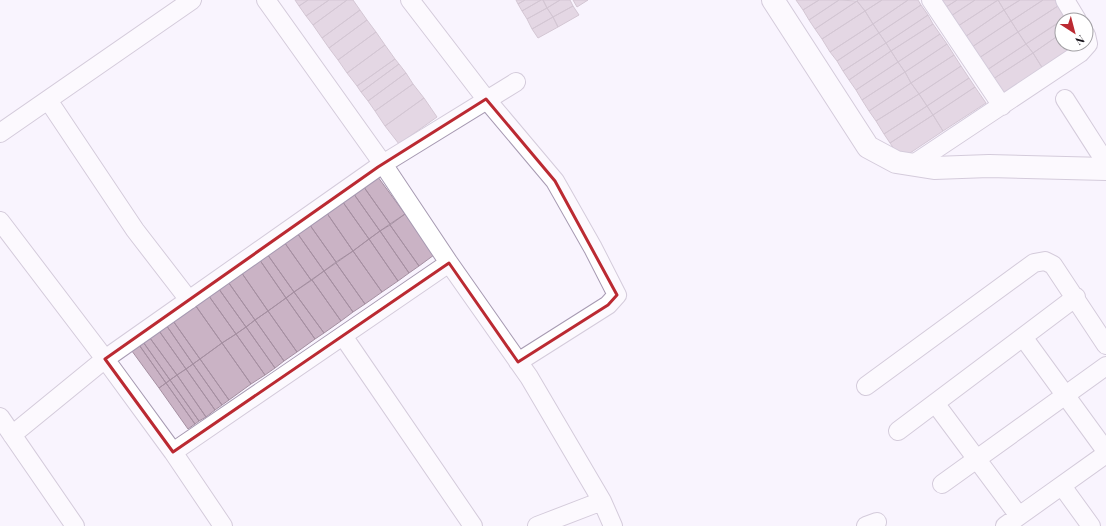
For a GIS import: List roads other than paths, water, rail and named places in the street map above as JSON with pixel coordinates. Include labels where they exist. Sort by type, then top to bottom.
[{"type":"street","points":[[0,133],[192,0]]},
{"type":"street","points":[[266,0],[383,164],[449,263],[529,377],[602,501],[613,526]]},
{"type":"street","points":[[410,0],[486,99],[555,181],[593,248],[617,295],[608,306],[518,362]]},
{"type":"street","points":[[773,0],[868,147],[896,162],[934,168],[989,166],[1106,169]]},
{"type":"street","points":[[931,0],[1002,106]]},
{"type":"street","points":[[1065,0],[1072,12]]},
{"type":"street","points":[[912,165],[1081,52]]},
{"type":"street","points":[[12,435],[105,359],[383,164],[486,99],[516,82]]},
{"type":"street","points":[[1065,99],[1106,163]]},
{"type":"street","points":[[48,100],[135,230],[189,300]]},
{"type":"street","points":[[0,221],[174,452],[223,526]]},
{"type":"street","points":[[866,386],[1034,263],[1045,261],[1053,265],[1076,297],[1106,345]]},
{"type":"street","points":[[174,452],[449,263]]},
{"type":"street","points":[[898,431],[1076,297]]},
{"type":"street","points":[[343,336],[473,526]]},
{"type":"street","points":[[935,403],[977,459],[1009,523],[1106,453],[1022,337]]},
{"type":"street","points":[[942,484],[1106,366]]},
{"type":"street","points":[[0,417],[75,526]]},
{"type":"street","points":[[1062,486],[1091,526]]},
{"type":"street","points":[[537,526],[602,501]]}]
